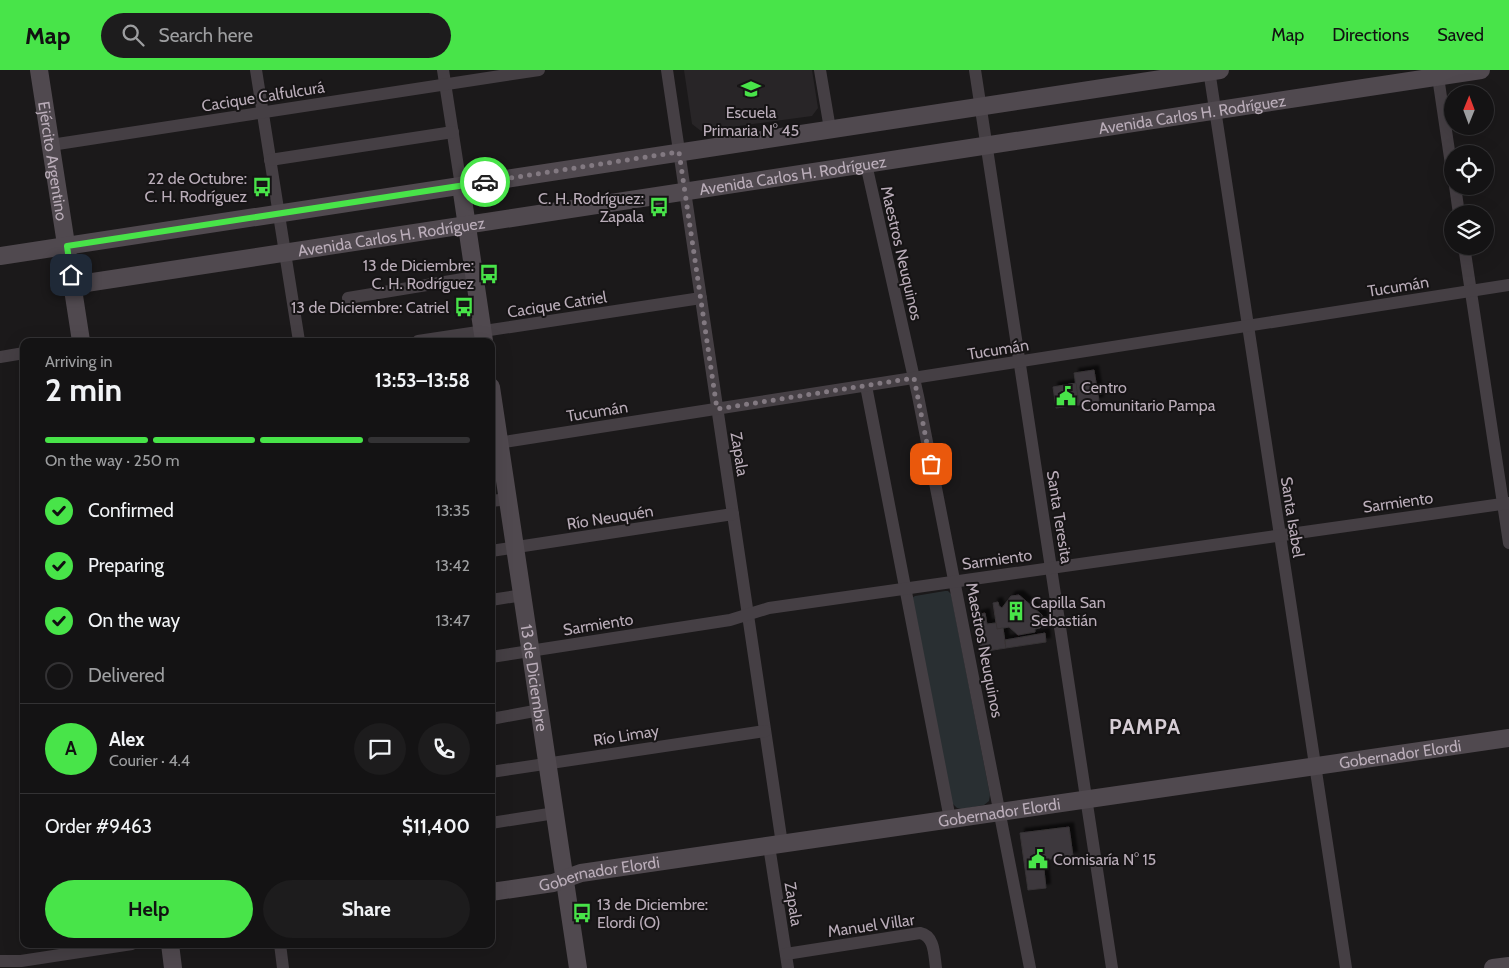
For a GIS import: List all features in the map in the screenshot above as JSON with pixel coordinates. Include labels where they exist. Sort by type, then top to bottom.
[{"type":"main road","name":"Ejército Argentino","points":[[39,70],[81,338]]},
{"type":"main road","name":"Avenida Carlos H. Rodríguez","points":[[73,285],[1215,111],[1438,73],[1481,70]]},
{"type":"main road","points":[[0,256],[1212,71]]},
{"type":"main road","points":[[461,186],[484,336]]},
{"type":"main road","name":"13 de Diciembre","points":[[496,443],[500,500],[516,548],[578,968]]},
{"type":"main road","name":"Gobernador Elordi","points":[[495,891],[549,884],[578,873],[1509,738]]},
{"type":"main road","points":[[170,948],[173,968]]},
{"type":"main road","points":[[1493,968],[1509,966]]},
{"type":"street","points":[[256,70],[298,338]]},
{"type":"street","points":[[443,70],[461,186]]},
{"type":"street","name":"Cacique Calfulcurá","points":[[51,145],[539,70]]},
{"type":"street","name":"Zapala","points":[[666,70],[765,730],[788,968]]},
{"type":"street","points":[[820,70],[830,129]]},
{"type":"street","name":"Santa Teresita","points":[[975,70],[1112,968]]},
{"type":"street","name":"Santa Isabel","points":[[1212,71],[1215,111],[1346,968]]},
{"type":"street","points":[[1438,73],[1448,145]]},
{"type":"street","points":[[270,160],[453,132]]},
{"type":"street","name":"Maestros Neuquinos","points":[[866,164],[914,378],[1030,968]]},
{"type":"street","points":[[1465,255],[1506,503],[1509,543]]},
{"type":"street","points":[[348,298],[475,278]]},
{"type":"street","name":"Tucumán","points":[[496,443],[1509,286]]},
{"type":"street","name":"Cacique Catriel","points":[[458,338],[484,336],[701,298]]},
{"type":"street","points":[[0,358],[20,354]]},
{"type":"street","points":[[866,386],[950,819]]},
{"type":"street","name":"Sarmiento","points":[[495,656],[730,620],[769,608],[1506,503]]},
{"type":"street","name":"Río Neuquén","points":[[495,551],[733,514]]},
{"type":"street","points":[[495,599],[523,595]]},
{"type":"street","points":[[495,718],[540,710]]},
{"type":"street","name":"Río Limay","points":[[495,771],[765,730]]},
{"type":"street","points":[[495,822],[555,812]]},
{"type":"street","name":"Manuel Villar","points":[[786,954],[920,933],[927,935],[930,939],[936,968]]},
{"type":"street","points":[[0,961],[43,963],[113,948]]},
{"type":"street","points":[[280,948],[283,968]]},
{"type":"shaded area","name":"Escuela Primaria N° 45","points":[[684,70],[812,70],[818,108],[812,116],[701,131],[692,124]]},
{"type":"shaded area","points":[[945,591],[951,594],[990,795],[989,801],[984,805],[962,809],[957,808],[952,803],[912,598]]},
{"type":"building","points":[[1094,370],[1099,401],[1079,405],[1074,373]]},
{"type":"building","name":"Centro Comunitario Pampa","points":[[1076,383],[1079,405],[1056,408],[1053,387]]},
{"type":"building","name":"Capilla San Sebastián","points":[[1019,595],[1042,615],[1043,622],[1040,628],[1035,629],[1035,632],[1018,635],[1009,627],[997,629],[993,603],[998,602],[1002,608],[1011,596]]},
{"type":"building","points":[[985,613],[987,624],[996,623],[997,629],[1003,628],[1006,648],[981,652],[976,615]]},
{"type":"building","points":[[1045,633],[1046,642],[1006,648],[1005,640]]},
{"type":"building","name":"Comisaría N° 15","points":[[1069,827],[1073,856],[1043,860],[1046,888],[1028,890],[1020,833]]},
{"type":"way so far","points":[[485,182],[679,152],[717,409],[914,378],[931,464]]},
{"type":"place","name":"Escuela Primaria N° 45","points":[[751,89]]},
{"type":"place","name":"22 de Octubre: C. H. Rodríguez","points":[[262,187]]},
{"type":"place","name":"C. H. Rodríguez: Zapala","points":[[659,207]]},
{"type":"place","name":"13 de Diciembre: C. H. Rodríguez","points":[[489,274]]},
{"type":"place","name":"13 de Diciembre: Catriel","points":[[464,307]]},
{"type":"place","name":"Centro Comunitario Pampa","points":[[1066,396]]},
{"type":"place","name":"Capilla San Sebastián","points":[[1016,611]]},
{"type":"place","name":"Comisaría N° 15","points":[[1038,859]]},
{"type":"place","name":"13 de Diciembre: Elordi (O)","points":[[582,913]]},
{"type":"district","name":"PAMPA","points":[[1145,727]]},
{"type":"route","points":[[71,275],[67,246],[485,182]]}]
